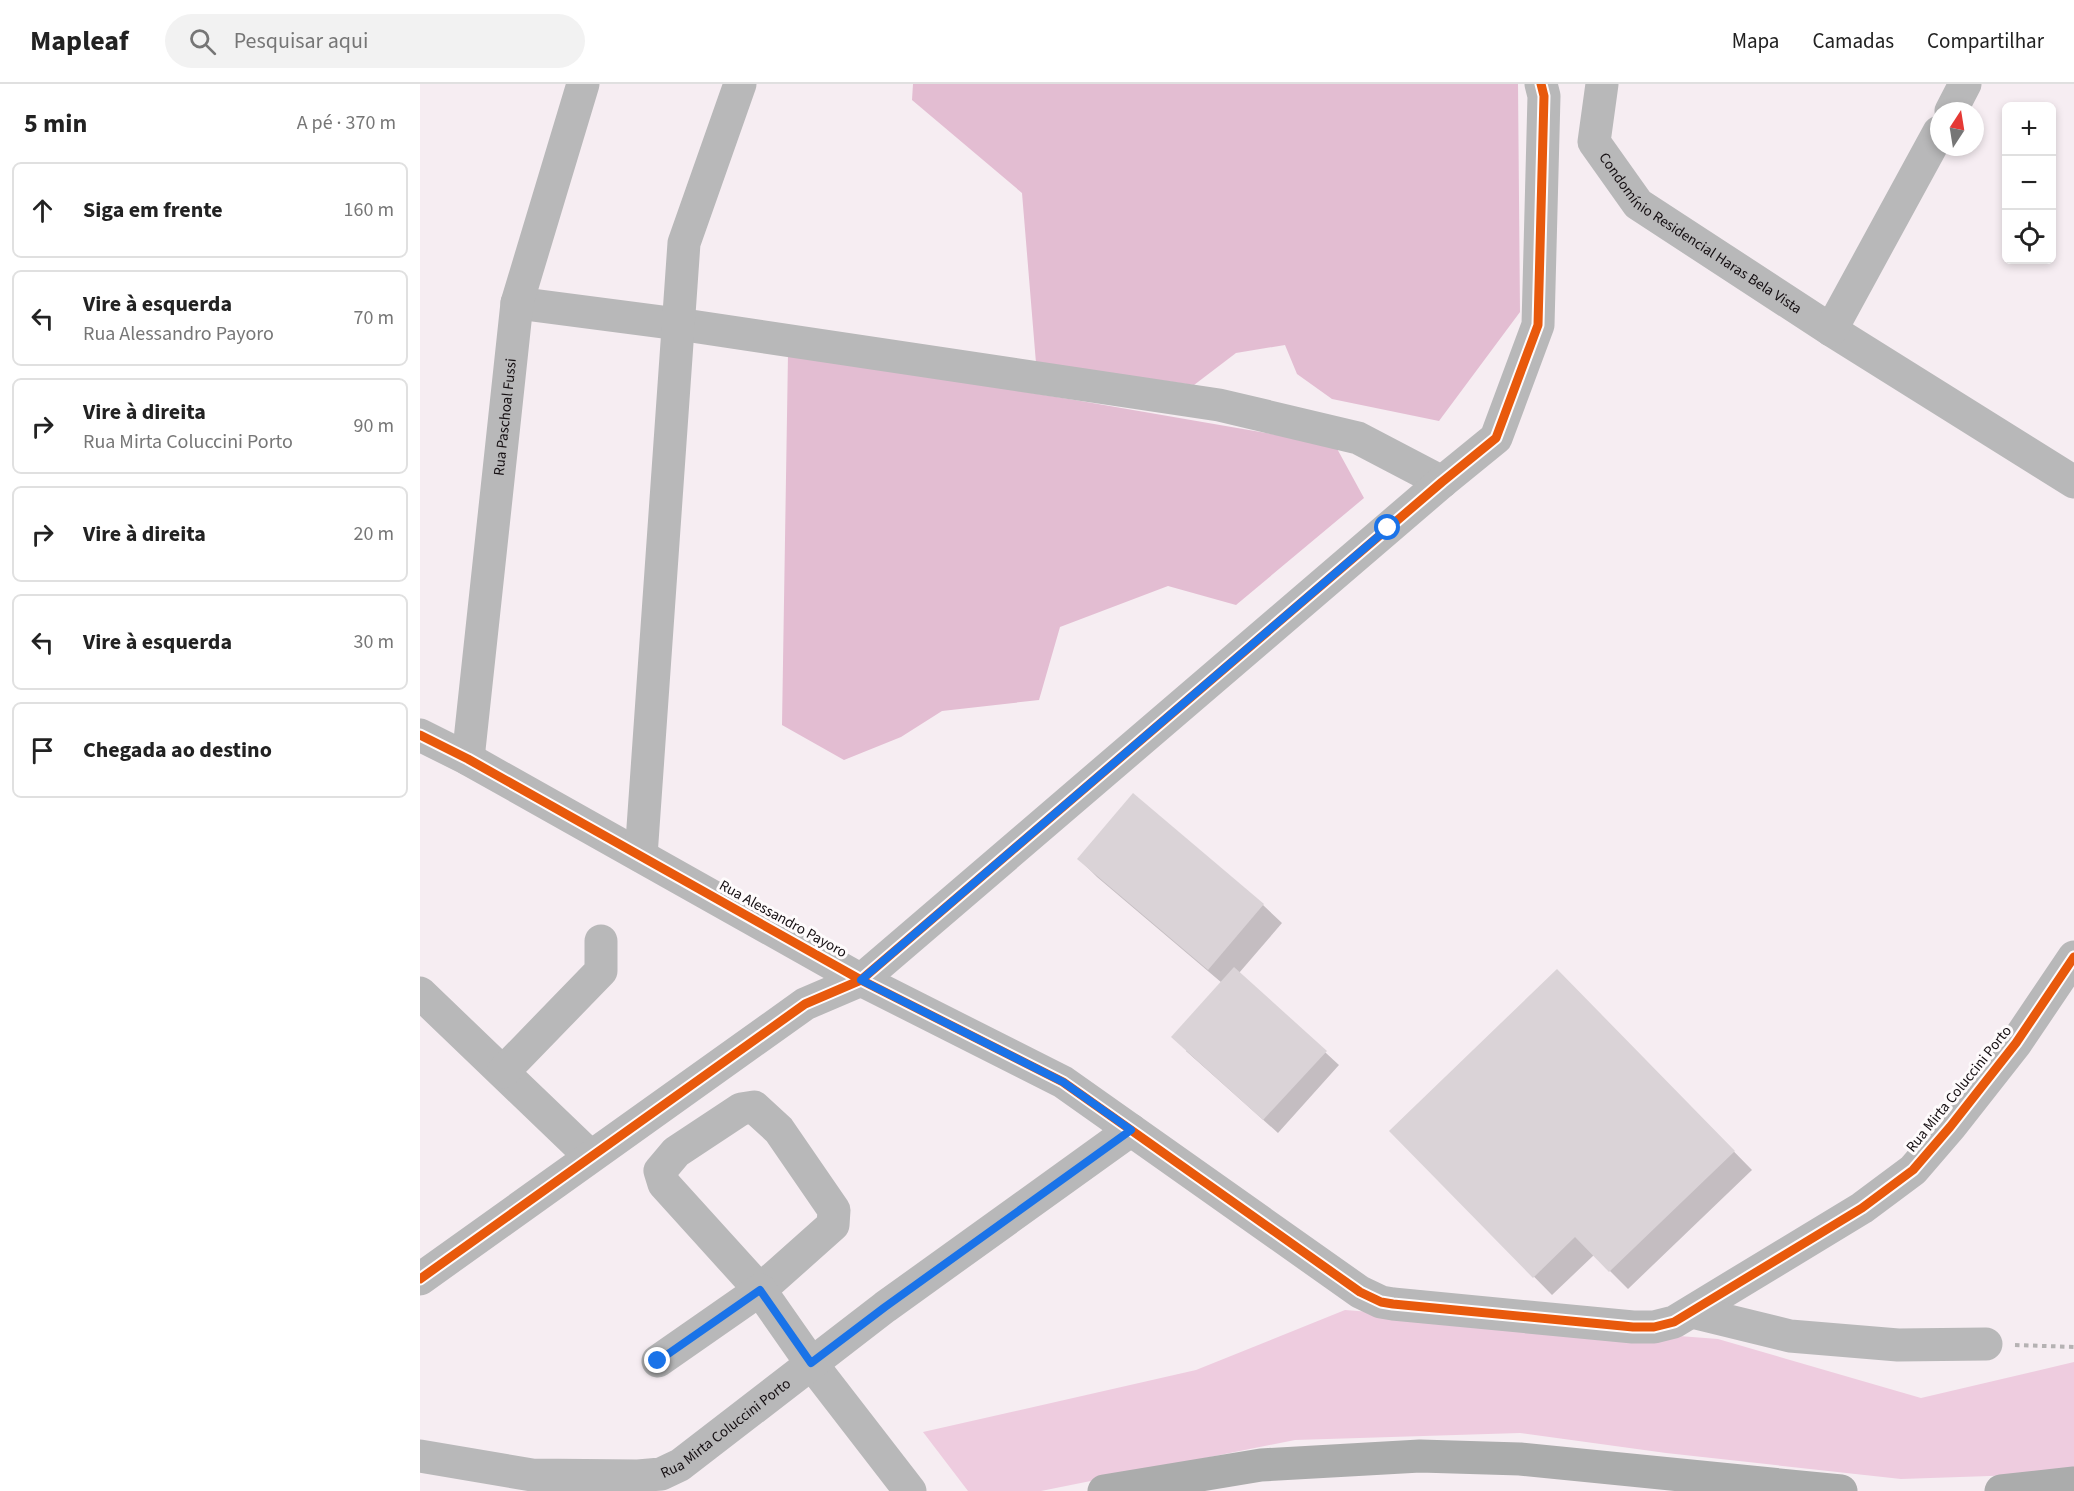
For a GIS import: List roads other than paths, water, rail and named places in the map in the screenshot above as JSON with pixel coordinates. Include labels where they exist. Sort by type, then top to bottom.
[{"type":"highway","points":[[1104,1491],[1261,1465],[1420,1456],[1520,1460],[1841,1491]]},
{"type":"highway","points":[[2001,1491],[2074,1483]]},
{"type":"street","name":"Rua Paschoal Fussi","points":[[468,759],[517,303],[583,84]]},
{"type":"street","points":[[641,856],[684,243],[740,84]]},
{"type":"street","name":"Condomínio Residencial Haras Bela Vista","points":[[1602,84],[1594,142],[1638,204],[1831,330],[2074,482]]},
{"type":"street","points":[[1956,102],[1965,84]]},
{"type":"street","points":[[420,1279],[806,1004],[861,980],[1496,438],[1538,325],[1542,90]]},
{"type":"street","points":[[1831,330],[1930,148]]},
{"type":"street","points":[[517,303],[678,324],[1219,405],[1358,438],[1442,482]]},
{"type":"street","name":"Rua Alessandro Payoro","points":[[420,735],[468,759],[861,980],[1063,1082],[1131,1130]]},
{"type":"street","points":[[503,1072],[601,971],[601,941]]},
{"type":"street","name":"Rua Mirta Coluccini Porto","points":[[420,1456],[532,1475],[638,1476],[661,1474],[680,1465],[885,1307],[1131,1130],[1360,1292],[1381,1302],[1633,1328],[1654,1327],[1674,1322],[1862,1208],[1913,1170],[2016,1043],[2074,957]]},
{"type":"street","points":[[420,993],[590,1156]]},
{"type":"street","points":[[658,1361],[760,1290],[833,1225],[834,1210],[779,1130],[754,1107],[741,1109],[676,1152],[660,1171],[663,1184],[760,1290],[811,1363],[910,1491]]},
{"type":"street","points":[[1692,1312],[1790,1336],[1898,1345],[1986,1344]]}]
